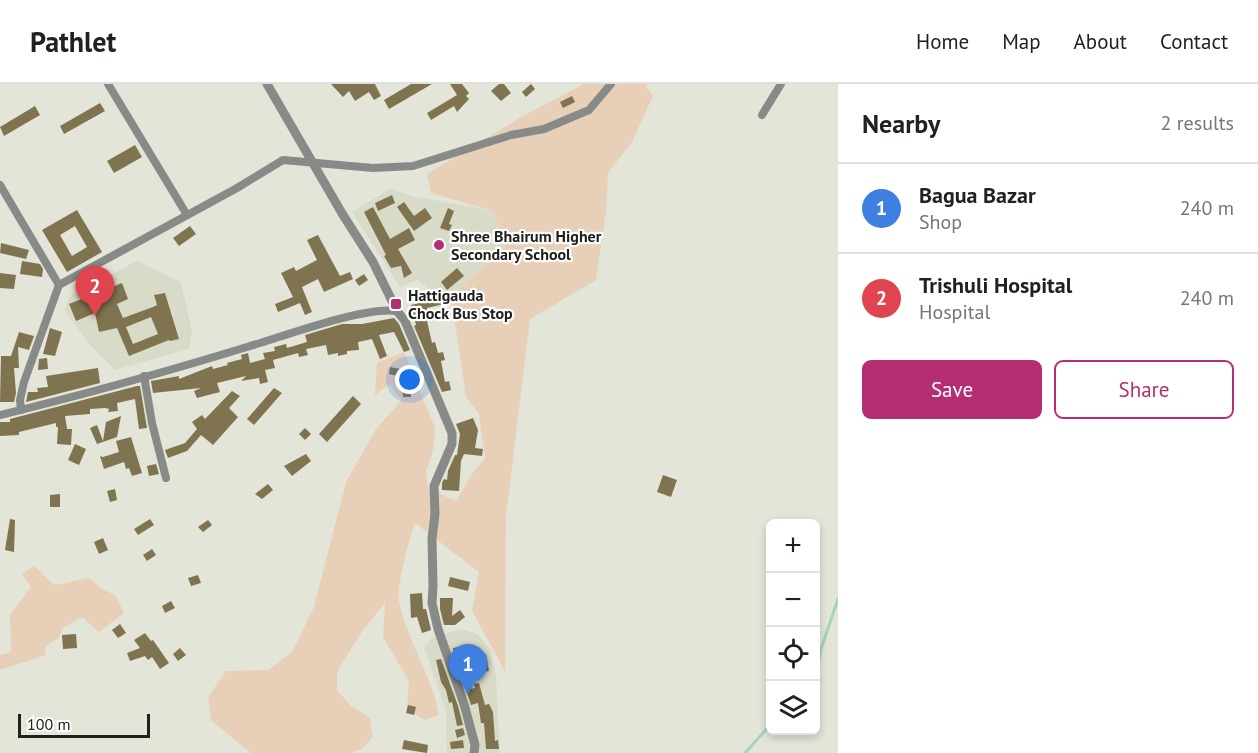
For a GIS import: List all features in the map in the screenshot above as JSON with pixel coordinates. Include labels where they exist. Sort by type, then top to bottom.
[{"type":"street","points":[[108,84],[187,215]]},
{"type":"street","points":[[267,84],[373,262],[397,311],[405,321],[452,433],[452,444],[434,486],[432,603],[438,629],[464,704],[475,745],[474,753]]},
{"type":"street","points":[[21,410],[20,400],[24,382],[59,285],[237,188],[283,160],[373,168],[413,166],[511,135],[544,129],[589,110],[611,84]]},
{"type":"street","points":[[762,115],[781,84]]},
{"type":"street","points":[[0,185],[59,285]]},
{"type":"street","points":[[0,416],[353,316],[389,310],[397,311]]},
{"type":"street","points":[[144,376],[152,423],[166,478]]},
{"type":"shaded area","points":[[584,84],[648,84],[646,87],[653,96],[632,142],[608,173],[606,212],[596,280],[530,319],[506,516],[505,671],[472,611],[479,572],[415,523],[401,574],[399,601],[436,700],[439,715],[424,720],[407,709],[409,681],[383,637],[385,603],[363,630],[337,672],[337,690],[350,705],[370,718],[373,737],[363,748],[350,753],[251,753],[211,720],[208,697],[226,671],[269,670],[292,652],[314,607],[346,482],[376,429],[402,400],[389,384],[375,395],[377,363],[404,352],[435,428],[433,451],[426,471],[428,489],[456,501],[472,474],[485,458],[479,414],[466,397],[451,296],[506,246],[493,211],[431,193],[427,174],[523,116]]},
{"type":"shaded area","name":"Shree Bhairum Higher Secondary School","points":[[390,189],[412,196],[493,211],[506,246],[451,296],[446,292],[438,297],[418,280],[400,287],[352,212]]},
{"type":"shaded area","points":[[137,261],[181,282],[192,332],[189,349],[115,370],[90,345],[65,311],[69,297]],"holes":[[[165,293],[170,311],[173,310],[174,315],[161,319],[155,314],[153,306],[157,305],[154,296]],[[128,299],[76,320],[69,304]],[[117,305],[129,334],[121,337],[109,308]],[[174,320],[179,338],[170,341],[165,322]],[[161,321],[169,340],[129,356],[129,335],[133,344],[158,334],[154,324]]]},
{"type":"shaded area","points":[[34,566],[54,585],[89,578],[102,589],[115,595],[124,613],[99,632],[82,617],[63,628],[58,638],[45,647],[46,655],[0,670],[0,655],[11,652],[10,615],[31,587],[22,574]]},
{"type":"shaded area","points":[[461,629],[477,634],[490,649],[496,676],[500,753],[447,753],[446,711],[424,647],[432,638]]},
{"type":"building","points":[[331,84],[375,84],[381,96],[374,100],[369,92],[355,101],[349,91],[343,97]]},
{"type":"building","points":[[411,84],[432,84],[389,109],[384,100]]},
{"type":"building","points":[[450,84],[462,84],[469,93],[466,96],[469,99],[457,112],[454,106],[431,120],[427,113],[457,95]]},
{"type":"building","points":[[499,84],[504,84],[511,93],[501,101],[491,91]]},
{"type":"building","points":[[531,84],[535,89],[526,97],[522,92]]},
{"type":"building","points":[[572,96],[575,102],[563,108],[560,102]]},
{"type":"building","points":[[100,103],[105,111],[64,134],[60,126]]},
{"type":"building","points":[[35,106],[40,115],[4,136],[0,127]]},
{"type":"building","points":[[135,145],[142,157],[114,173],[107,161]]},
{"type":"building","points":[[392,195],[395,203],[378,211],[375,203]]},
{"type":"building","points":[[404,202],[414,216],[425,208],[432,218],[414,231],[397,207]]},
{"type":"building","points":[[373,207],[390,239],[409,228],[415,240],[398,249],[412,273],[404,278],[401,266],[391,268],[364,212]]},
{"type":"building","points":[[448,208],[454,211],[449,231],[440,228]]},
{"type":"building","points":[[77,210],[102,252],[67,272],[42,230]],"holes":[[[75,226],[87,247],[72,256],[60,235]]]},
{"type":"building","points":[[190,226],[196,234],[179,246],[173,238]]},
{"type":"building","points":[[318,235],[340,276],[350,272],[353,279],[324,292],[318,279],[302,287],[312,312],[305,315],[300,303],[278,312],[275,304],[293,297],[281,273],[294,267],[296,271],[317,260],[307,240]]},
{"type":"building","points":[[1,243],[29,250],[26,259],[0,253]]},
{"type":"building","points":[[22,261],[40,264],[43,269],[42,277],[20,274]]},
{"type":"building","points":[[457,268],[464,276],[447,290],[441,282]]},
{"type":"building","points":[[0,273],[16,275],[14,289],[0,288]]},
{"type":"building","points":[[364,274],[368,280],[359,286],[355,280]]},
{"type":"building","points":[[122,283],[128,299],[117,304],[123,318],[157,305],[154,295],[165,293],[179,339],[169,340],[129,356],[117,328],[99,332],[95,313],[76,321],[69,304]],"holes":[[[151,317],[158,334],[133,344],[126,327]]]},
{"type":"building","points":[[448,296],[449,303],[427,308],[425,312],[432,343],[435,342],[438,353],[443,352],[445,360],[441,361],[445,382],[449,381],[451,390],[442,392],[414,326],[416,325],[411,305]]},
{"type":"building","points":[[394,318],[410,350],[404,352],[394,332],[379,335],[387,356],[380,359],[372,339],[358,342],[359,350],[347,351],[347,354],[338,356],[338,353],[328,355],[326,345],[306,349],[308,355],[299,357],[298,353],[273,360],[275,368],[265,370],[268,382],[260,384],[259,378],[241,381],[246,376],[217,383],[220,392],[197,398],[194,391],[201,388],[153,393],[151,381],[179,376],[179,379],[212,366],[213,369],[228,365],[227,363],[242,359],[241,355],[248,353],[250,363],[265,359],[263,353],[275,351],[274,347],[286,344],[287,348],[307,342],[305,335],[342,324],[362,324]]},
{"type":"building","points":[[50,328],[62,332],[55,356],[43,354]]},
{"type":"building","points":[[19,332],[34,336],[29,350],[18,347],[19,368],[14,368],[16,393],[14,402],[0,402],[1,356],[11,356]]},
{"type":"building","points":[[47,358],[48,369],[38,370],[39,359]]},
{"type":"building","points":[[390,367],[400,369],[398,376],[389,374]]},
{"type":"building","points":[[98,368],[100,383],[26,402],[28,392],[38,392],[37,388],[48,387],[46,376]]},
{"type":"building","points":[[402,377],[409,377],[411,397],[403,397]]},
{"type":"building","points":[[140,386],[147,428],[139,429],[135,399],[117,403],[118,411],[108,412],[109,409],[105,408],[90,409],[90,414],[65,416],[67,429],[72,429],[71,445],[57,444],[58,427],[56,423],[19,432],[19,435],[0,436],[0,422],[10,422],[10,419]]},
{"type":"building","points":[[274,388],[282,393],[254,425],[247,419]]},
{"type":"building","points":[[232,391],[240,396],[229,408],[238,417],[213,445],[201,435],[187,451],[168,458],[165,450],[185,443],[197,429],[192,422],[202,415],[205,419]]},
{"type":"building","points":[[353,396],[361,404],[327,442],[319,434]]},
{"type":"building","points":[[121,416],[117,437],[97,444],[90,428],[97,425],[103,441],[106,422]]},
{"type":"building","points":[[473,418],[478,430],[475,448],[483,449],[482,456],[464,454],[461,461],[459,491],[442,490],[442,483],[444,479],[447,480],[448,471],[457,455],[460,434],[456,424]]},
{"type":"building","points":[[305,428],[311,434],[305,440],[299,434]]},
{"type":"building","points":[[131,437],[142,473],[132,476],[124,462],[104,469],[100,456],[119,452],[116,441]]},
{"type":"building","points":[[75,444],[86,449],[79,465],[68,460]]},
{"type":"building","points":[[306,454],[311,461],[292,476],[284,466]]},
{"type":"building","points":[[156,464],[159,474],[149,476],[147,466]]},
{"type":"building","points":[[663,475],[677,480],[671,497],[657,492]]},
{"type":"building","points":[[268,484],[273,490],[262,499],[255,494]]},
{"type":"building","points":[[115,489],[117,500],[110,502],[107,491]]},
{"type":"building","points":[[60,494],[60,507],[50,507],[50,495]]},
{"type":"building","points":[[10,519],[15,520],[14,552],[5,550]]},
{"type":"building","points":[[150,519],[154,525],[138,535],[134,529]]},
{"type":"building","points":[[208,520],[212,525],[203,532],[198,527]]},
{"type":"building","points":[[103,538],[108,550],[99,554],[94,542]]},
{"type":"building","points":[[152,549],[156,555],[147,561],[143,555]]},
{"type":"building","points":[[198,575],[201,583],[191,586],[188,578]]},
{"type":"building","points":[[450,577],[470,582],[468,591],[448,586]]},
{"type":"building","points":[[422,593],[423,609],[426,609],[431,630],[422,633],[417,617],[411,618],[410,594]]},
{"type":"building","points":[[440,598],[453,598],[452,616],[460,610],[465,617],[455,625],[444,625]]},
{"type":"building","points":[[171,601],[175,608],[165,613],[162,606]]},
{"type":"building","points":[[120,624],[126,633],[118,638],[112,630]]},
{"type":"building","points":[[145,633],[151,641],[153,640],[169,663],[160,669],[152,657],[148,660],[145,656],[130,661],[127,653],[140,648],[134,640]]},
{"type":"building","points":[[76,634],[77,648],[63,649],[62,635]]},
{"type":"building","points":[[465,646],[466,653],[454,655],[453,648]]},
{"type":"building","points":[[180,648],[186,655],[178,661],[173,654]]},
{"type":"building","points":[[486,654],[489,671],[468,674],[466,658]]},
{"type":"building","points":[[441,659],[463,725],[457,726],[452,702],[449,703],[446,690],[441,682],[436,660]]},
{"type":"building","points":[[479,683],[485,705],[489,704],[493,712],[495,741],[498,740],[499,749],[486,749],[484,723],[481,723],[478,703],[471,705],[466,690],[475,688],[474,684]]},
{"type":"building","points":[[408,705],[416,707],[414,715],[406,713]]},
{"type":"building","points":[[463,728],[465,735],[457,738],[455,730]]},
{"type":"building","points":[[404,740],[428,745],[427,753],[402,749]]},
{"type":"building","points":[[463,740],[464,748],[451,749],[450,742]]},
{"type":"waterway","points":[[820,655],[838,599]]},
{"type":"waterway","points":[[745,753],[766,729]]},
{"type":"place","name":"Shree Bhairum Higher Secondary School","points":[[439,245]]},
{"type":"place","name":"Hattigauda Chock Bus Stop","points":[[396,304]]},
{"type":"place","name":"Trishuli Hospital","points":[[95,316]]},
{"type":"place","name":"Bagua Bazar","points":[[468,694]]}]
